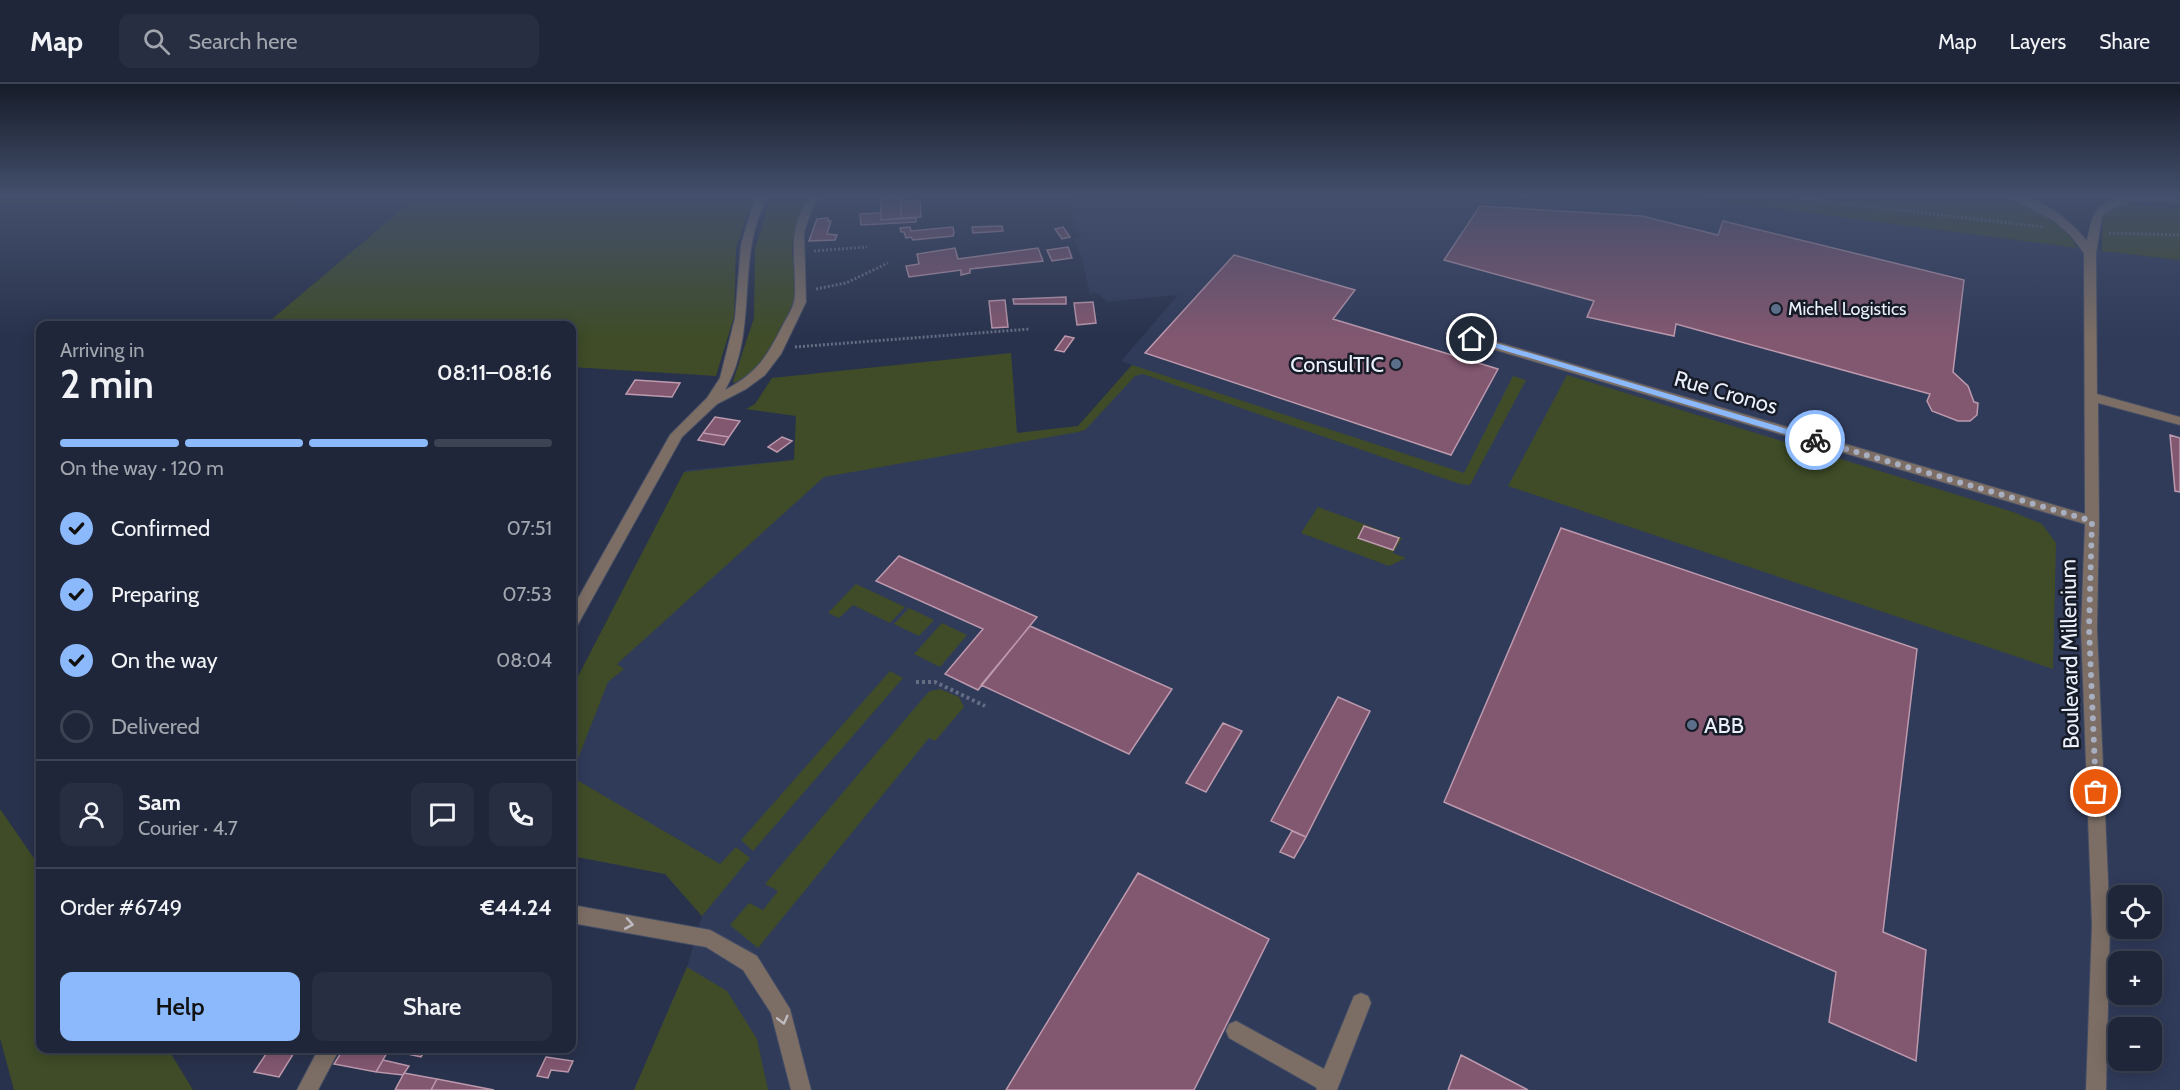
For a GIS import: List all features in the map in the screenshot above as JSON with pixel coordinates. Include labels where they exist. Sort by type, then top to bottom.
[{"type":"street","points":[[712,402],[726,378],[741,318],[746,244]]},
{"type":"street","points":[[576,615],[677,435],[712,402],[757,378],[779,348],[801,298],[798,244]]},
{"type":"street","points":[[2084,244],[2090,253]]},
{"type":"street","name":"Boulevard Millenium","points":[[2092,244],[2092,521],[2089,628],[2101,925],[2096,1090]]},
{"type":"street","name":"Rue Cronos","points":[[1452,333],[2092,521]]},
{"type":"street","points":[[2092,398],[2180,421]]},
{"type":"street","points":[[576,915],[710,939],[750,963],[780,1010],[801,1090]]},
{"type":"street","points":[[1236,1031],[1327,1087],[1361,1003]]},
{"type":"street","points":[[307,1090],[327,1053]]},
{"type":"path","points":[[797,261],[820,249],[867,247]]},
{"type":"path","points":[[801,290],[846,283],[888,263]]},
{"type":"path","points":[[779,348],[1030,329]]},
{"type":"path","points":[[916,682],[935,682],[985,706]]},
{"type":"shaded area","points":[[1076,244],[2055,244],[2180,260],[2180,1090],[634,1090],[687,967],[702,916],[665,874],[576,857],[576,680],[686,470],[794,460],[1079,426],[1132,365],[1121,361],[1178,295],[1107,302],[1097,293],[1090,294]]},
{"type":"green space","points":[[361,244],[737,244],[734,317],[716,376],[576,367],[576,321],[270,321]]},
{"type":"green space","points":[[757,244],[793,244],[796,296],[774,346],[762,365],[736,385],[733,381],[754,318]]},
{"type":"green space","points":[[2046,244],[2075,244],[2077,248]]},
{"type":"green space","points":[[2102,244],[2180,244],[2180,260],[2102,251]]},
{"type":"green space","points":[[1011,353],[1017,433],[1078,426],[1132,365],[1464,473],[1513,376],[1526,380],[1470,485],[1460,484],[1143,374],[1135,376],[1085,430],[824,477],[617,664],[624,669],[608,682],[576,764],[576,680],[684,472],[794,460],[796,416],[746,409],[755,404],[772,378]]},
{"type":"green space","points":[[1567,375],[2013,512],[2042,524],[2056,543],[2053,669],[1508,486]]},
{"type":"green space","points":[[1318,507],[1402,538],[1393,553],[1406,558],[1389,566],[1301,533]]},
{"type":"green space","points":[[856,584],[905,607],[890,623],[853,605],[839,618],[828,613]]},
{"type":"green space","points":[[909,608],[934,620],[919,636],[894,624]]},
{"type":"green space","points":[[942,623],[967,635],[940,667],[914,654]]},
{"type":"green space","points":[[890,671],[903,678],[753,851],[741,840]]},
{"type":"green space","points":[[940,689],[959,697],[964,707],[935,741],[929,738],[758,948],[730,925],[749,903],[763,910],[778,891],[765,884],[925,696],[930,691]]},
{"type":"green space","points":[[576,779],[720,864],[736,847],[750,858],[702,916],[665,874],[576,857]]},
{"type":"green space","points":[[0,809],[36,861],[36,1053],[170,1053],[193,1090],[14,1090],[0,1038]]},
{"type":"green space","points":[[687,967],[727,991],[757,1039],[768,1090],[634,1090]]},
{"type":"building","name":"Michel Logistics","points":[[1455,244],[1817,244],[1964,280],[1953,372],[1968,386],[1974,402],[1978,403],[1977,415],[1970,421],[1958,421],[1932,411],[1927,401],[1930,394],[1676,324],[1674,336],[1587,317],[1594,301],[1444,260]]},
{"type":"building","points":[[1068,247],[1072,258],[1052,261],[1047,250]]},
{"type":"building","points":[[955,248],[958,259],[1038,248],[1043,261],[970,269],[970,273],[961,275],[961,270],[909,277],[906,266],[919,264],[917,254]]},
{"type":"building","points":[[1234,255],[1355,290],[1333,319],[1498,369],[1451,455],[1145,353]]},
{"type":"building","points":[[1066,297],[1066,304],[1014,304],[1013,299]]},
{"type":"building","points":[[1005,300],[1008,327],[992,328],[989,301]]},
{"type":"building","points":[[1093,302],[1096,323],[1077,325],[1074,303]]},
{"type":"building","points":[[1065,336],[1074,338],[1064,352],[1055,350]]},
{"type":"building","points":[[635,380],[680,383],[672,397],[626,394]]},
{"type":"building","points":[[715,417],[740,421],[729,437],[703,433]]},
{"type":"building","points":[[703,433],[729,437],[724,445],[698,440]]},
{"type":"building","points":[[2170,435],[2180,438],[2180,492],[2175,491]]},
{"type":"building","points":[[782,437],[792,441],[777,452],[768,447]]},
{"type":"building","points":[[1364,526],[1399,538],[1393,550],[1358,538]]},
{"type":"building","name":"ABB","points":[[1561,528],[1917,649],[1883,932],[1926,950],[1916,1061],[1829,1022],[1836,972],[1444,802]]},
{"type":"building","points":[[899,556],[1037,617],[978,690],[945,674],[983,629],[876,581]]},
{"type":"building","points":[[1030,626],[1172,689],[1129,754],[981,685]]},
{"type":"building","points":[[1338,697],[1370,711],[1306,837],[1271,821]]},
{"type":"building","points":[[1223,723],[1242,731],[1206,792],[1186,783]]},
{"type":"building","points":[[1292,831],[1306,837],[1294,858],[1280,852]]},
{"type":"building","points":[[1138,873],[1269,939],[1194,1090],[1006,1090]]},
{"type":"building","points":[[267,1053],[294,1053],[279,1077],[254,1072]]},
{"type":"building","points":[[341,1053],[387,1053],[376,1072],[334,1064]]},
{"type":"building","points":[[403,1053],[424,1053],[421,1057]]},
{"type":"building","points":[[1461,1055],[1528,1090],[1448,1090]]},
{"type":"building","points":[[546,1057],[573,1061],[568,1072],[551,1070],[548,1078],[537,1076]]},
{"type":"building","points":[[383,1060],[409,1066],[403,1075],[376,1072]]},
{"type":"building","points":[[404,1073],[437,1079],[431,1090],[395,1090]]},
{"type":"building","points":[[437,1079],[494,1090],[431,1090]]},
{"type":"way so far","points":[[1815,440],[2092,521],[2089,628],[2096,792]]},
{"type":"place","name":"Michel Logistics","points":[[1776,309]]},
{"type":"place","name":"ConsulTIC","points":[[1396,364]]},
{"type":"place","name":"ABB","points":[[1692,725]]},
{"type":"route","points":[[1472,339],[1815,440]]}]
